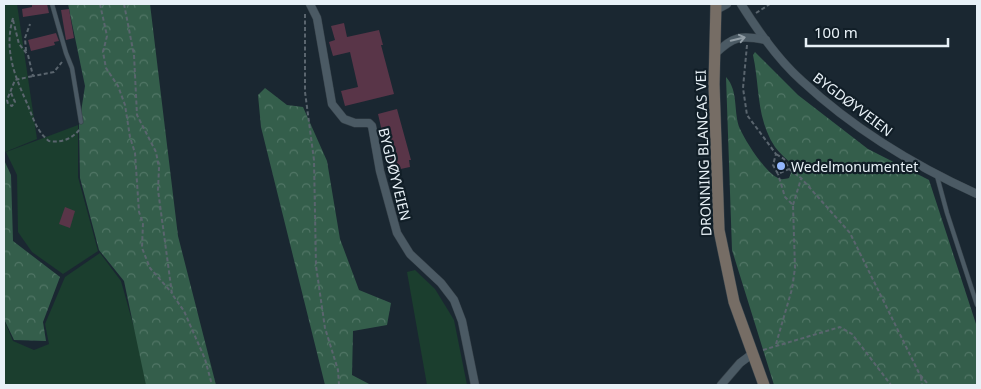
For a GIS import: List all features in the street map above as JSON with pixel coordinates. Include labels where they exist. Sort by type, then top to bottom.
[{"type":"street","name":"BYGDØYVEIEN","points":[[310,4],[316,18],[332,104],[344,120],[355,123],[369,123],[372,126],[380,171],[397,233],[410,254],[441,284],[454,300],[462,321],[475,385]]},
{"type":"street","points":[[716,7],[727,4]]},
{"type":"street","name":"BYGDØYVEIEN","points":[[732,4],[741,5],[766,40],[801,80],[862,130],[883,144],[977,194]]},
{"type":"street","name":"DRONNING BLANCAS VEI","points":[[716,7],[715,54],[719,230],[728,283],[755,353],[764,385]]},
{"type":"street","points":[[715,54],[728,42],[739,37],[766,40]]},
{"type":"street","points":[[721,385],[740,363],[755,353]]},
{"type":"lane","points":[[52,4],[72,68],[80,122]]},
{"type":"lane","points":[[937,174],[947,214],[977,305]]},
{"type":"path","points":[[100,4],[107,36],[103,52],[106,68],[118,86],[125,105],[130,137],[135,153],[139,212],[143,223],[142,248],[150,268],[184,311],[204,359],[212,385]]},
{"type":"path","points":[[124,4],[134,55],[137,115],[156,152],[159,168],[158,190],[172,294]]},
{"type":"path","points":[[750,18],[770,4]]},
{"type":"path","points":[[305,11],[306,98],[314,160],[316,266],[325,328],[338,370],[339,385]]},
{"type":"path","points":[[26,51],[19,44],[12,18],[10,35],[11,64],[15,80],[33,121],[42,136],[50,142],[58,142],[72,137],[80,128],[80,122]]},
{"type":"path","points":[[30,24],[25,38],[26,51],[33,76]]},
{"type":"path","points":[[747,42],[743,88],[747,115],[776,154],[784,159],[789,169],[801,178],[850,233],[920,375],[922,385]]},
{"type":"path","points":[[15,80],[54,72],[66,53]]},
{"type":"path","points":[[11,93],[15,102],[12,106],[8,104],[7,100],[15,80]]},
{"type":"path","points":[[776,154],[773,164],[785,197],[793,205]]},
{"type":"path","points":[[778,174],[789,169]]},
{"type":"path","points":[[776,344],[792,289],[795,268],[793,205],[801,178]]},
{"type":"path","points":[[755,353],[776,344],[840,327],[852,334],[891,385]]},
{"type":"path","points":[[920,375],[929,385]]},
{"type":"green space","points":[[4,4],[17,4],[37,139],[5,152]]},
{"type":"green space","points":[[68,4],[150,4],[178,236],[216,385],[146,385],[124,281],[99,250],[80,178],[79,125],[85,86]]},
{"type":"green space","points":[[755,52],[798,95],[868,149],[929,180],[977,327],[977,385],[774,385],[732,250],[726,77],[733,89],[740,129],[751,149],[767,170],[779,179],[789,178],[794,166],[775,147],[765,125],[759,102],[753,55]]},
{"type":"green space","points":[[265,88],[287,105],[303,107],[327,161],[340,239],[359,290],[391,303],[387,325],[353,331],[352,375],[371,385],[325,385],[261,127],[258,95]]},
{"type":"green space","points":[[78,125],[78,177],[98,251],[63,274],[32,252],[18,232],[17,175],[6,152]]},
{"type":"green space","points":[[4,160],[11,175],[13,241],[60,277],[43,322],[46,341],[14,340],[4,319]]},
{"type":"green space","points":[[100,253],[121,281],[150,385],[4,385],[4,320],[13,341],[34,350],[49,344],[45,324],[65,277]]},
{"type":"green space","points":[[415,270],[435,289],[454,320],[467,385],[427,385],[407,272]]},
{"type":"building","points":[[32,4],[47,4],[49,13],[23,17],[22,9],[32,7]]},
{"type":"building","points":[[69,9],[74,38],[66,40],[61,10]]},
{"type":"building","points":[[344,23],[347,37],[379,30],[394,94],[345,106],[341,91],[358,87],[350,52],[333,56],[329,42],[335,40],[331,26]]},
{"type":"building","points":[[56,33],[59,41],[54,42],[55,45],[31,51],[28,40]]},
{"type":"building","points":[[397,109],[411,160],[409,160],[410,167],[391,171],[378,114]]},
{"type":"building","points":[[65,207],[75,211],[70,228],[59,224]]},
{"type":"place","name":"Wedelmonumentet","points":[[781,166]]}]
